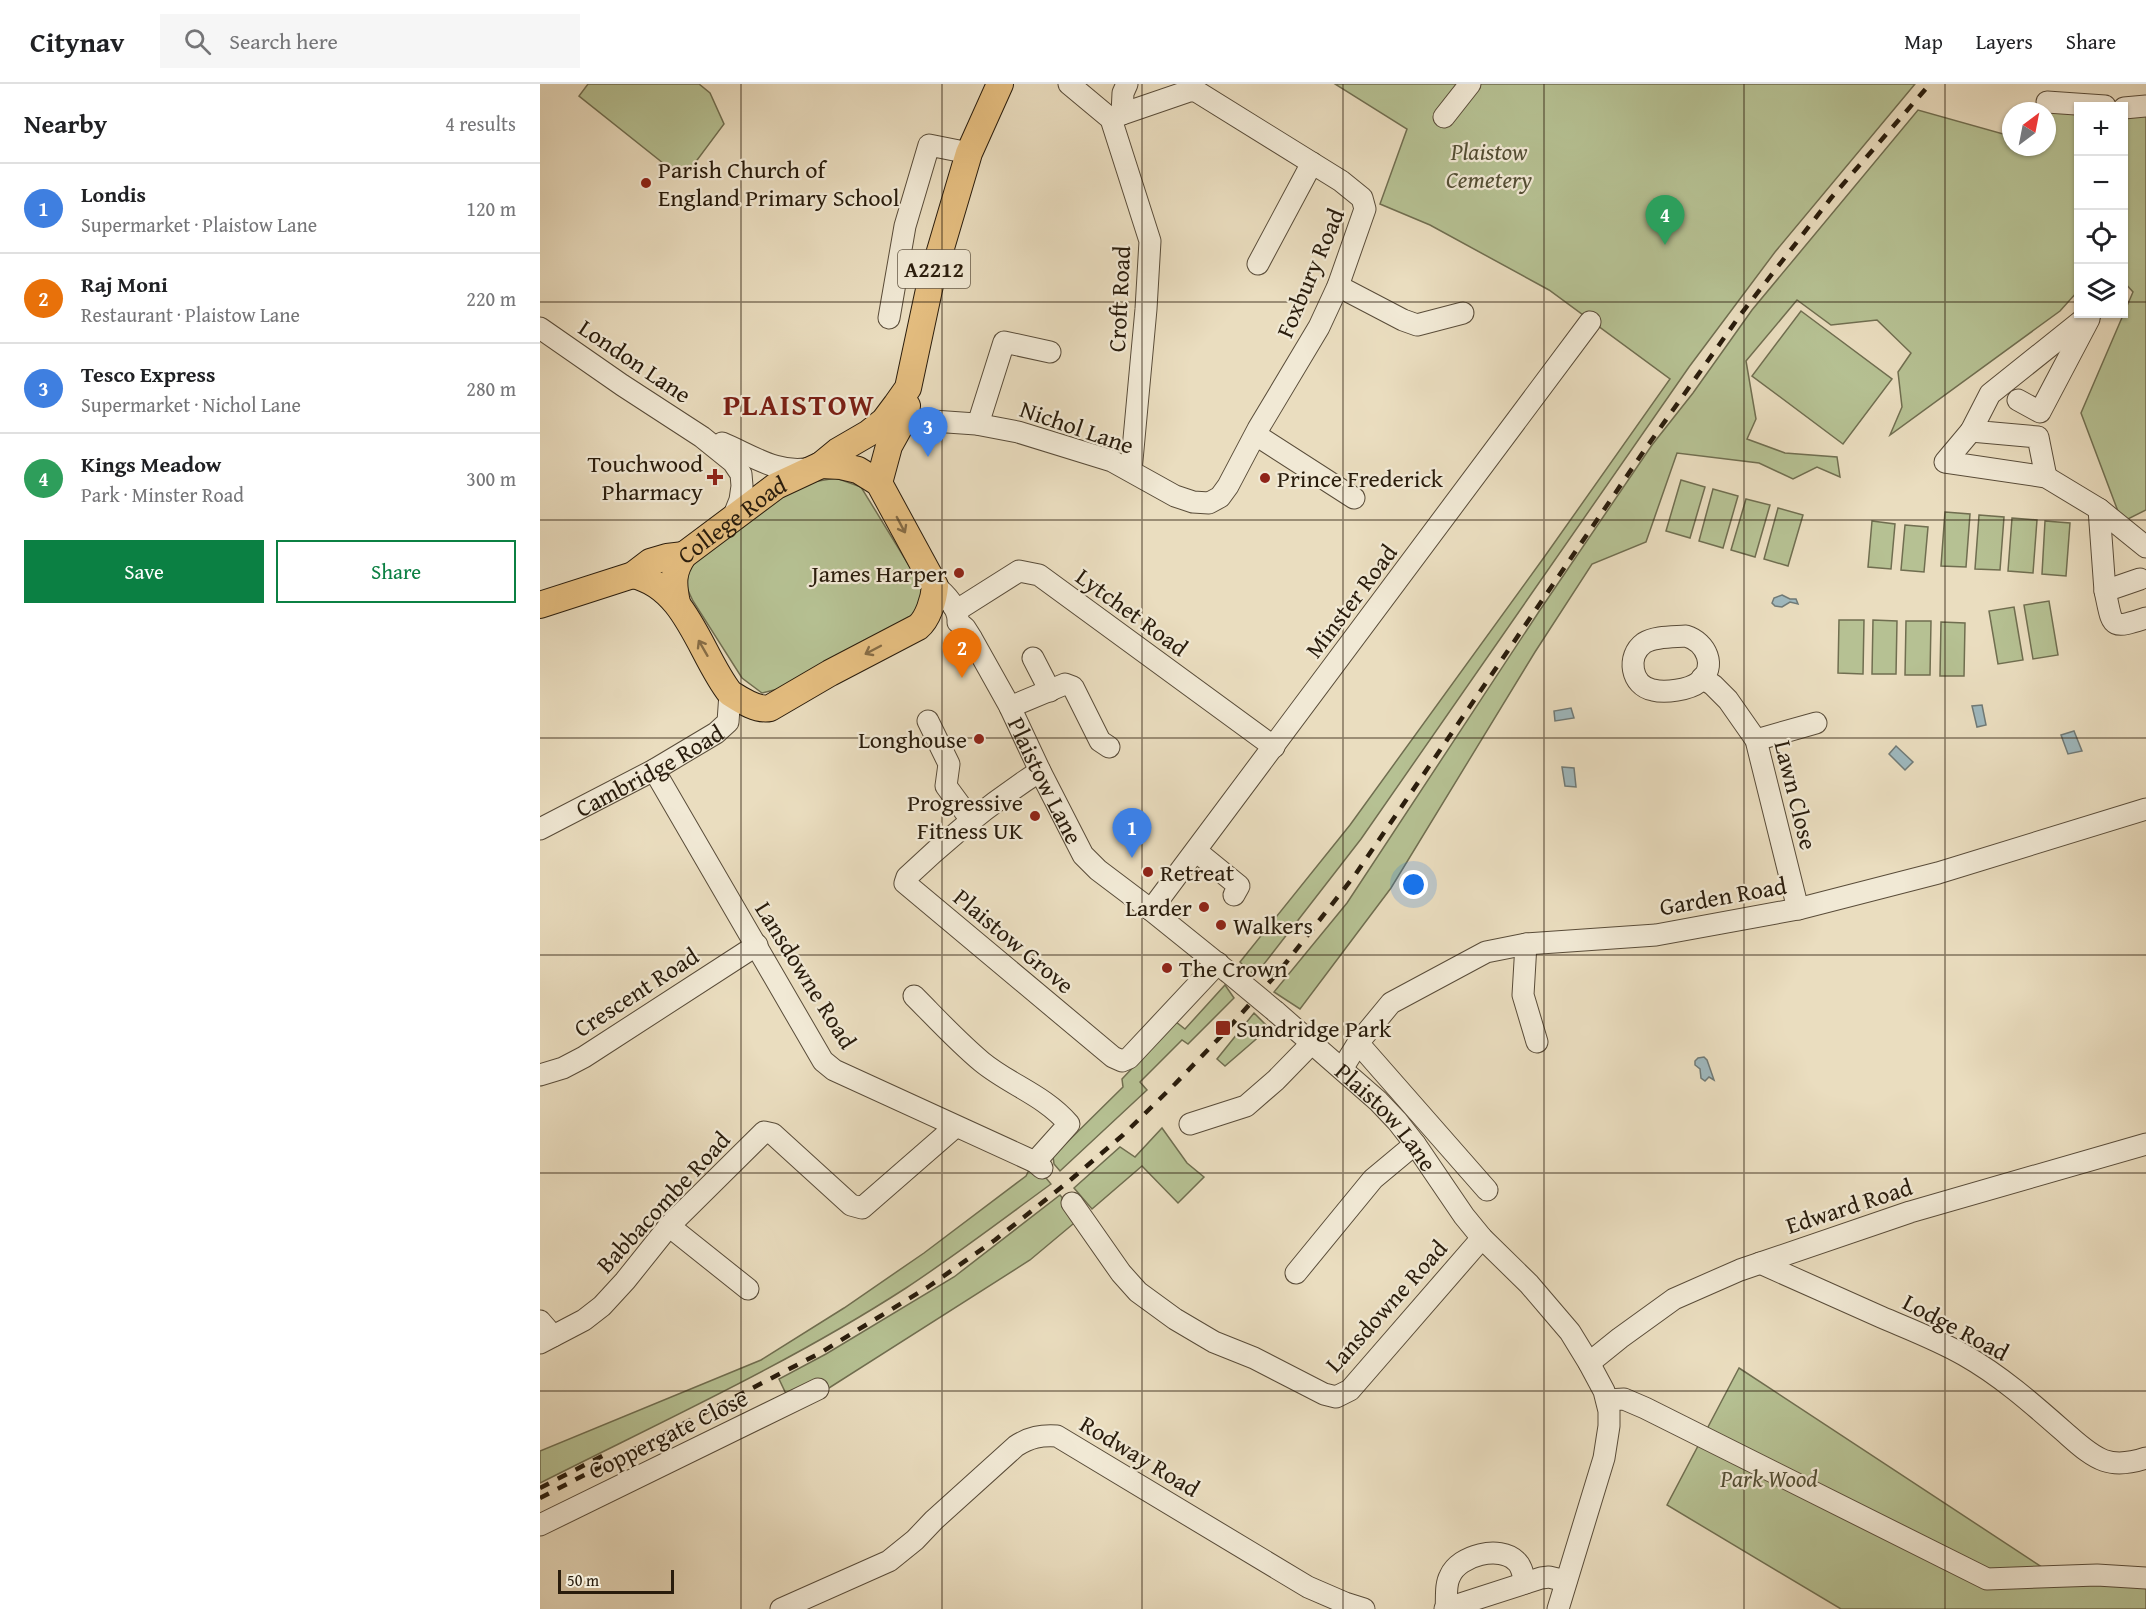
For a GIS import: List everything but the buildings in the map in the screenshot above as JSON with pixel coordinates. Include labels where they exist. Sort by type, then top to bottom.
[{"type":"main road","name":"A2212","points":[[816,466],[870,433],[884,421],[908,388],[930,285],[948,218],[969,153],[1000,84]]},
{"type":"main road","points":[[816,466],[841,466],[858,470],[879,483],[889,446],[904,419],[908,388]]},
{"type":"main road","name":"College Road","points":[[540,605],[633,574],[650,562],[667,556],[684,555],[776,486],[816,466]]},
{"type":"main road","name":"Plaistow Lane","points":[[879,483],[935,586]]},
{"type":"main road","points":[[677,603],[673,584],[675,571],[684,555]]},
{"type":"main road","points":[[633,574],[657,585],[677,603],[730,693]]},
{"type":"main road","points":[[924,622],[935,586]]},
{"type":"main road","name":"Cambridge Road","points":[[730,693],[764,710],[770,708],[924,622]]},
{"type":"street","points":[[1069,84],[1116,116],[1127,84]]},
{"type":"street","points":[[1444,117],[1470,84]]},
{"type":"street","name":"Foxbury Road","points":[[1116,116],[1189,91],[1197,91],[1353,189],[1362,198],[1365,209],[1338,286],[1319,327],[1257,432]]},
{"type":"street","points":[[2056,103],[2074,104]]},
{"type":"street","points":[[2128,108],[2146,106]]},
{"type":"street","name":"Croft Road","points":[[1116,116],[1150,241],[1131,471]]},
{"type":"street","points":[[889,318],[905,226],[929,145],[969,153]]},
{"type":"street","points":[[1258,264],[1312,163]]},
{"type":"street","points":[[1338,286],[1403,320],[1418,325],[1463,313]]},
{"type":"street","points":[[2086,318],[1990,394],[1971,431],[1945,462],[2046,477],[2099,509],[2146,548]]},
{"type":"street","points":[[2046,477],[2038,437],[2040,412],[2089,318]]},
{"type":"street","name":"Minster Road","points":[[1151,910],[1590,321]]},
{"type":"street","name":"London Lane","points":[[540,328],[622,385],[702,436]]},
{"type":"street","points":[[978,424],[1004,342],[1050,352]]},
{"type":"street","points":[[2018,400],[2040,412]]},
{"type":"street","name":"Nichol Lane","points":[[904,419],[978,424],[1018,432],[1112,461],[1175,496],[1193,502],[1209,503],[1221,497],[1257,432]]},
{"type":"street","points":[[1971,431],[2038,437]]},
{"type":"street","points":[[1257,432],[1354,498]]},
{"type":"street","points":[[702,436],[773,466],[797,471],[816,466]]},
{"type":"street","points":[[702,436],[739,468],[742,493],[734,516]]},
{"type":"street","points":[[2099,509],[2105,591],[2112,621],[2122,626],[2146,618]]},
{"type":"street","name":"Lytchet Road","points":[[955,614],[962,607],[1019,571],[1039,575],[1274,747]]},
{"type":"street","points":[[2105,591],[2140,579]]},
{"type":"street","name":"Plaistow Lane","points":[[935,586],[972,639],[1010,707],[1083,855],[1098,870],[1275,1011],[1378,1101],[1415,1144],[1449,1196],[1482,1238],[1550,1308],[1570,1332],[1589,1363],[1607,1400],[1609,1426],[1604,1458],[1558,1609]]},
{"type":"street","name":"Cambridge Road","points":[[924,622],[955,614]]},
{"type":"street","points":[[1033,658],[1050,691]]},
{"type":"street","name":"Lawn Close","points":[[1702,678],[1728,700],[1756,740],[1798,909]]},
{"type":"street","points":[[1010,707],[1065,684],[1073,687],[1100,741],[1109,747]]},
{"type":"street","name":"Cambridge Road","points":[[540,830],[654,770],[716,733],[728,722],[730,693]]},
{"type":"street","points":[[928,721],[949,764],[946,786],[971,820]]},
{"type":"street","points":[[1756,740],[1816,723]]},
{"type":"street","name":"Lansdowne Road","points":[[654,770],[823,1061],[834,1070],[1039,1165],[1069,1124],[1042,1099],[981,1061],[914,996]]},
{"type":"street","name":"Plaistow Grove","points":[[1040,771],[971,820],[930,855],[907,877],[905,883],[1113,1057],[1122,1061],[1129,1058],[1223,968]]},
{"type":"street","name":"Garden Road","points":[[1342,1068],[1358,1043],[1390,1003],[1486,952],[1526,944],[1656,935],[1798,909],[1938,873],[2146,809]]},
{"type":"street","points":[[1196,851],[1239,886],[1233,895]]},
{"type":"street","points":[[1526,944],[1523,995],[1537,1042]]},
{"type":"street","name":"Crescent Road","points":[[540,1075],[563,1068],[584,1057],[757,945]]},
{"type":"street","points":[[1190,1124],[1246,1106],[1276,1080],[1312,1043]]},
{"type":"street","points":[[1358,1043],[1487,1190]]},
{"type":"street","name":"Babbacombe Road","points":[[544,1334],[584,1320],[602,1306],[669,1226],[764,1132],[773,1134],[851,1205],[862,1208],[955,1127]]},
{"type":"street","points":[[1296,1273],[1373,1179],[1415,1144]]},
{"type":"street","name":"Edward Road","points":[[1589,1363],[1674,1299],[1760,1263],[1910,1212],[2146,1144]]},
{"type":"street","name":"Lansdowne Road","points":[[1072,1203],[1121,1273],[1138,1292],[1175,1319],[1214,1342],[1254,1358],[1324,1394],[1336,1397],[1350,1390],[1482,1238]]},
{"type":"street","points":[[669,1226],[748,1289]]},
{"type":"street","name":"Lodge Road","points":[[1760,1263],[1964,1355],[2029,1401],[2099,1459],[2112,1464],[2125,1464],[2146,1458]]},
{"type":"street","name":"Coppergate Close","points":[[540,1525],[818,1389]]},
{"type":"street","points":[[1607,1400],[1624,1399],[1645,1408],[1987,1579],[2097,1575],[2146,1578]]},
{"type":"street","name":"Rodway Road","points":[[781,1609],[889,1561],[915,1540],[1016,1446],[1028,1438],[1043,1435],[1058,1436],[1308,1587],[1364,1609]]},
{"type":"street","points":[[1525,1583],[1521,1566],[1515,1559],[1504,1554],[1484,1554],[1469,1558],[1457,1565],[1449,1576],[1446,1609],[1541,1578],[1550,1577],[1566,1581]]},
{"type":"green space","points":[[588,84],[699,84],[710,93],[724,124],[683,179],[579,96]]},
{"type":"green space","name":"Plaistow Cemetery","points":[[1335,84],[1915,84],[1775,252],[1689,367],[1361,839],[1264,964],[1251,973],[1240,962],[1350,825],[1670,379],[1549,290],[1430,225],[1380,204],[1407,129]]},
{"type":"green space","points":[[2146,104],[2146,510],[2122,522],[2081,413],[2122,318],[2128,318],[2128,304],[2133,292],[2128,286],[2128,106]]},
{"type":"green space","points":[[2056,108],[2074,110],[2074,295],[2060,311],[1890,435],[1902,407],[1898,372],[1911,353],[1877,320],[1831,325],[1797,300],[1746,361],[1756,419],[1747,439],[1785,453],[1837,457],[1840,477],[1817,467],[1793,479],[1759,463],[1677,453],[1646,542],[1592,564],[1535,652],[1391,888],[1300,1009],[1274,992],[1347,903],[1652,445],[1693,393],[1752,310],[1918,110],[2002,134],[2002,156],[2056,156]]},
{"type":"green space","points":[[1801,311],[1892,379],[1843,444],[1752,376]]},
{"type":"green space","points":[[836,478],[861,487],[921,585],[924,605],[907,624],[786,687],[762,693],[742,678],[693,601],[685,584],[686,574],[697,558],[767,503],[807,483]]},
{"type":"green space","points":[[1681,480],[1705,487],[1690,538],[1666,531]]},
{"type":"green space","points":[[1713,489],[1738,496],[1723,548],[1699,541]]},
{"type":"green space","points":[[1746,499],[1770,505],[1755,557],[1731,550]]},
{"type":"green space","points":[[1778,508],[1803,515],[1788,566],[1764,559]]},
{"type":"green space","points":[[1945,512],[1970,514],[1966,567],[1941,566]]},
{"type":"green space","points":[[1979,515],[2004,517],[2000,570],[1975,569]]},
{"type":"green space","points":[[2012,518],[2037,520],[2033,573],[2008,571]]},
{"type":"green space","points":[[1872,521],[1895,524],[1891,569],[1868,567]]},
{"type":"green space","points":[[2045,521],[2070,523],[2066,576],[2042,574]]},
{"type":"green space","points":[[1905,525],[1928,527],[1924,572],[1901,570]]},
{"type":"green space","points":[[2049,601],[2058,655],[2033,659],[2024,605]]},
{"type":"green space","points":[[2014,607],[2023,660],[1998,664],[1989,611]]},
{"type":"green space","points":[[1839,620],[1864,620],[1863,674],[1838,673]]},
{"type":"green space","points":[[1873,620],[1897,621],[1896,674],[1872,674]]},
{"type":"green space","points":[[1906,621],[1931,621],[1930,675],[1905,675]]},
{"type":"green space","points":[[1941,622],[1965,623],[1964,676],[1940,676]]},
{"type":"green space","points":[[1225,985],[1234,998],[1188,1044],[1182,1040],[1140,1082],[1147,1090],[1060,1171],[1054,1164],[1053,1156],[1123,1087],[1122,1079],[1176,1022],[1185,1029]]},
{"type":"green space","points":[[1254,1013],[1269,1028],[1225,1066],[1217,1059]]},
{"type":"green space","points":[[1162,1128],[1187,1163],[1204,1177],[1178,1203],[1142,1166],[1092,1209],[1074,1188],[1120,1147],[1135,1157]]},
{"type":"green space","points":[[1031,1166],[1042,1173],[1051,1184],[906,1288],[772,1366],[540,1483],[540,1451],[761,1360],[844,1308],[924,1253],[1026,1176]]},
{"type":"green space","points":[[1060,1195],[1079,1219],[1030,1260],[829,1388],[821,1380],[788,1398],[779,1379],[826,1354],[954,1277]]},
{"type":"green space","name":"Park Wood","points":[[1739,1368],[2057,1577],[2146,1580],[2146,1609],[1841,1609],[1667,1505]]},
{"type":"water","points":[[1782,595],[1796,599],[1798,604],[1790,602],[1782,607],[1775,606],[1772,603],[1774,598]]},
{"type":"water","points":[[1982,705],[1986,725],[1977,727],[1972,706]]},
{"type":"water","points":[[1571,708],[1574,718],[1555,721],[1554,711]]},
{"type":"water","points":[[2074,731],[2082,751],[2068,754],[2061,735]]},
{"type":"water","points":[[1896,746],[1913,762],[1905,770],[1889,754]]},
{"type":"water","points":[[1562,767],[1574,768],[1576,787],[1565,786]]},
{"type":"water","points":[[1704,1057],[1714,1080],[1709,1077],[1705,1081],[1701,1078],[1700,1069],[1695,1065],[1698,1058]]},
{"type":"railway","points":[[540,1498],[820,1353],[928,1287],[995,1240],[1068,1182],[1123,1135],[1175,1084],[1281,969],[1355,875],[1646,448],[1741,314],[1831,198],[1930,84]]},
{"type":"railway","points":[[540,1488],[608,1453]]},
{"type":"place","name":"Parish Church of England Primary School","points":[[646,183]]},
{"type":"place","name":"Kings Meadow","points":[[1665,245]]},
{"type":"place","name":"Tesco Express","points":[[928,457]]},
{"type":"place","name":"Touchwood Pharmacy","points":[[715,477]]},
{"type":"place","name":"Prince Frederick","points":[[1265,478]]},
{"type":"place","name":"James Harper","points":[[959,573]]},
{"type":"place","name":"Raj Moni","points":[[962,678]]},
{"type":"place","name":"Longhouse","points":[[979,739]]},
{"type":"place","name":"Progressive Fitness UK","points":[[1035,816]]},
{"type":"place","name":"Londis","points":[[1132,858]]},
{"type":"place","name":"Retreat","points":[[1148,872]]},
{"type":"place","name":"Larder","points":[[1204,907]]},
{"type":"place","name":"Walkers","points":[[1221,925]]},
{"type":"place","name":"The Crown","points":[[1167,968]]},
{"type":"place","name":"Sundridge Park","points":[[1223,1028]]},
{"type":"district","name":"PLAISTOW","points":[[799,404]]}]
